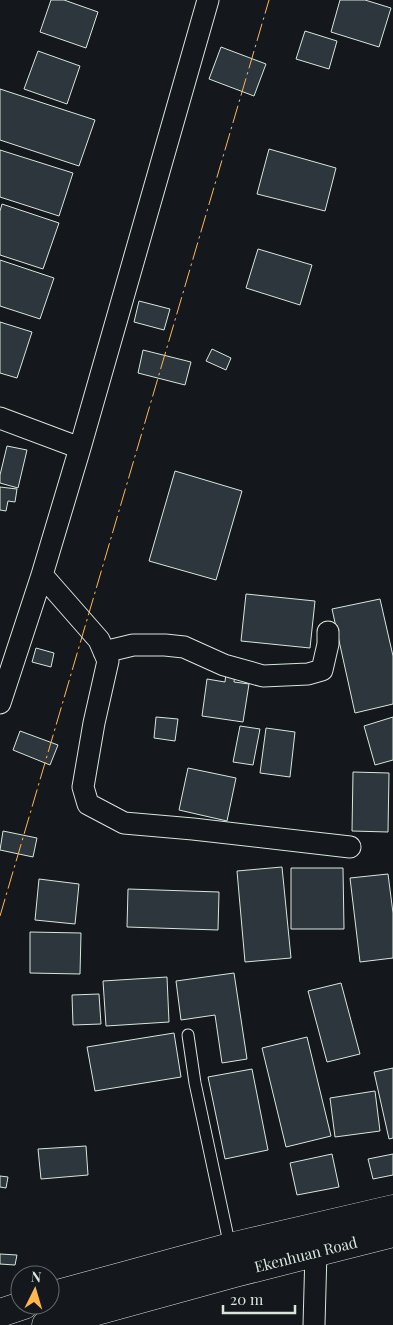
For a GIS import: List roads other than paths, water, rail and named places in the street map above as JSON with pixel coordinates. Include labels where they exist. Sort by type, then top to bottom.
[{"type":"main road","name":"Ekenhuan Road","points":[[60,1293],[230,1247],[393,1209]]},
{"type":"main road","name":"Ekenhuan Road","points":[[58,1323],[316,1252],[393,1233]]},
{"type":"street","points":[[0,702],[4,676],[42,575],[80,448],[208,0]]},
{"type":"street","points":[[0,418],[80,448]]},
{"type":"street","points":[[42,575],[99,640],[108,661],[94,723],[83,787],[88,804],[124,823],[350,847]]},
{"type":"street","points":[[104,652],[132,645],[184,647],[224,664],[263,676],[308,674],[322,670],[328,644],[328,632]]},
{"type":"street","points":[[314,1325],[316,1252]]},
{"type":"lane","points":[[188,1035],[195,1083],[230,1247]]}]
